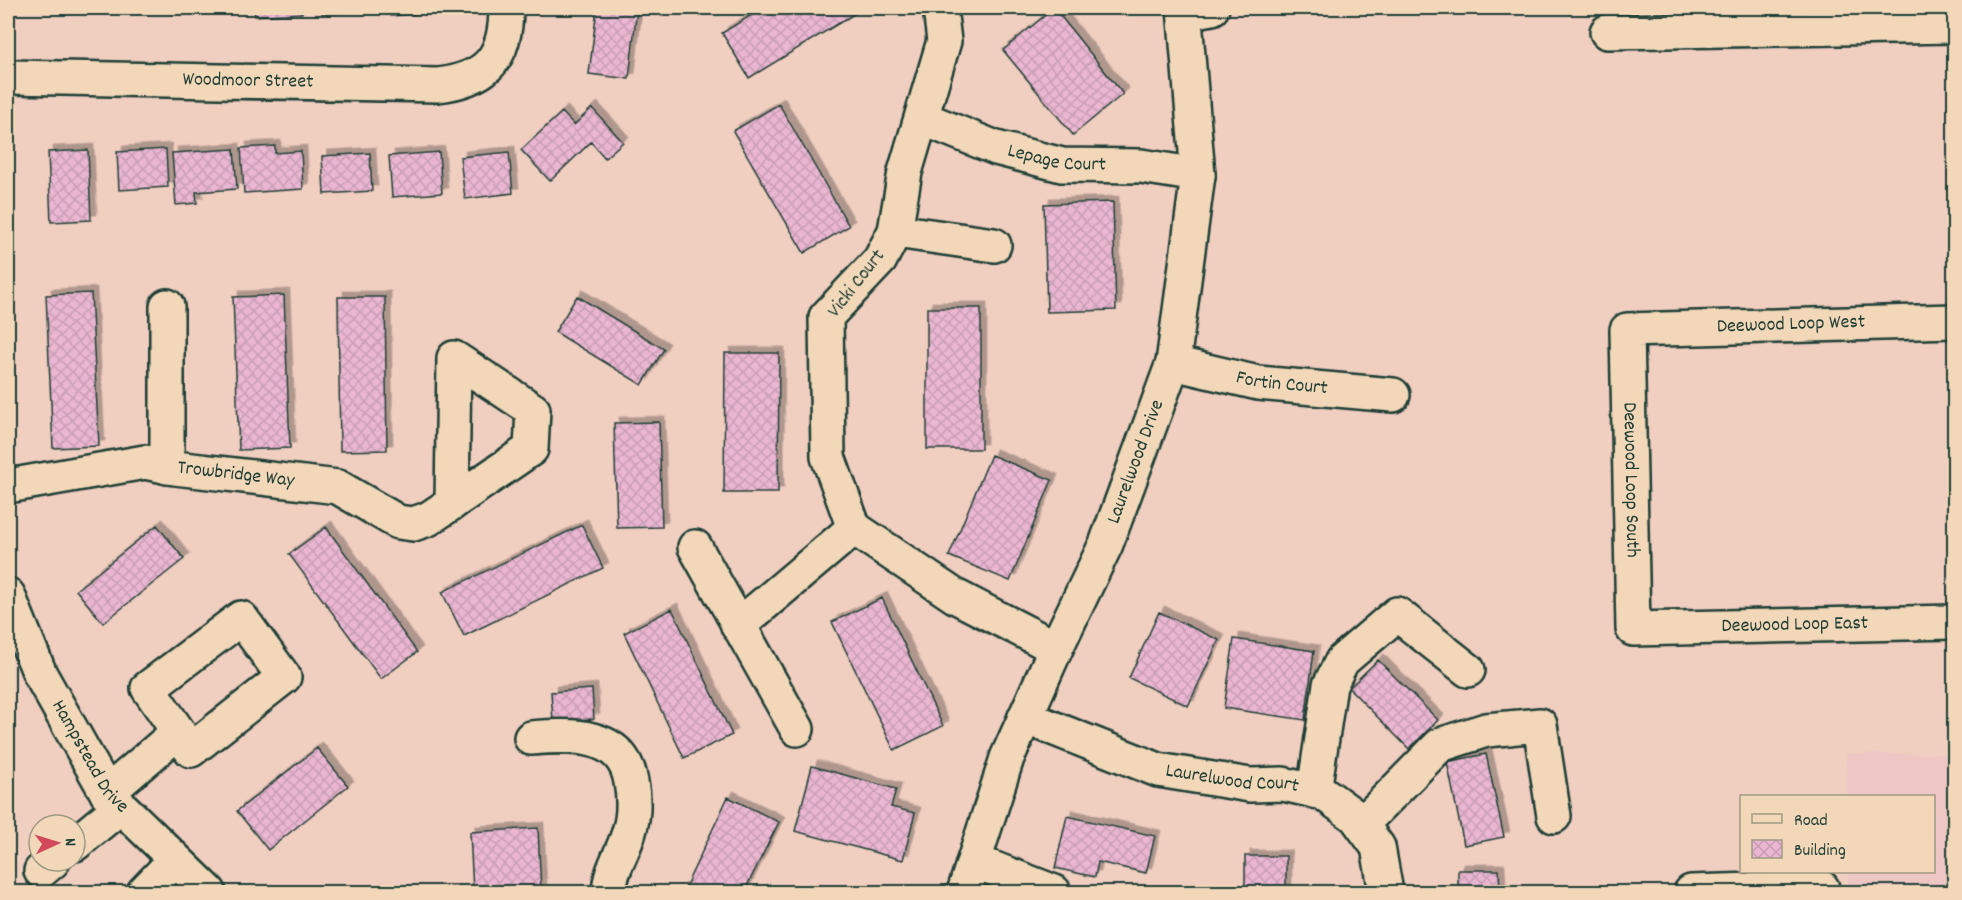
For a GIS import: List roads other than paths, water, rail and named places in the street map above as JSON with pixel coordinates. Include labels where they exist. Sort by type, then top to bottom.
[{"type":"street","name":"Woodmoor Street","points":[[8,76],[438,85],[464,82],[485,69],[500,49],[506,25],[506,8]]},
{"type":"street","name":"Vicki Court","points":[[854,528],[828,457],[826,317],[880,260],[894,231],[905,172],[944,41],[940,8]]},
{"type":"street","name":"Laurelwood Drive","points":[[964,892],[1007,758],[1106,544],[1173,363],[1198,175],[1193,9]]},
{"type":"street","points":[[1607,32],[1653,19],[1816,18],[1954,26]]},
{"type":"street","name":"Lepage Court","points":[[922,118],[996,148],[1062,165],[1141,166],[1198,175]]},
{"type":"street","points":[[894,231],[994,245]]},
{"type":"street","points":[[166,467],[167,306]]},
{"type":"street","name":"Deewood Loop West","points":[[1627,330],[1954,321]]},
{"type":"street","name":"Deewood Loop South","points":[[1627,330],[1633,629]]},
{"type":"street","name":"Fortin Court","points":[[1173,363],[1258,383],[1393,395]]},
{"type":"street","name":"Trowbridge Way","points":[[8,486],[145,462],[166,467],[338,487],[398,522],[413,524],[428,519],[452,503]]},
{"type":"street","points":[[738,626],[854,528],[954,596],[1056,648]]},
{"type":"street","points":[[695,547],[797,729]]},
{"type":"street","name":"Hampstead Drive","points":[[8,595],[40,674],[113,800],[174,861],[209,892]]},
{"type":"street","points":[[1314,791],[1330,685],[1342,661],[1397,614],[1468,670]]},
{"type":"street","name":"Deewood Loop East","points":[[1633,629],[1954,622]]},
{"type":"street","name":"Laurelwood Court","points":[[1025,717],[1158,770],[1250,785],[1283,784],[1323,793],[1356,817],[1378,847],[1386,892]]},
{"type":"street","points":[[1362,824],[1440,745],[1486,730],[1540,725],[1554,816]]},
{"type":"street","points":[[87,830],[178,732]]},
{"type":"street","points":[[531,738],[570,735],[600,741],[618,751],[629,771],[634,798],[629,831],[610,878],[609,892]]},
{"type":"street","points":[[144,892],[174,861]]},
{"type":"street","points":[[974,861],[1054,892]]},
{"type":"street","points":[[1691,892],[1822,888],[1822,892]]}]
